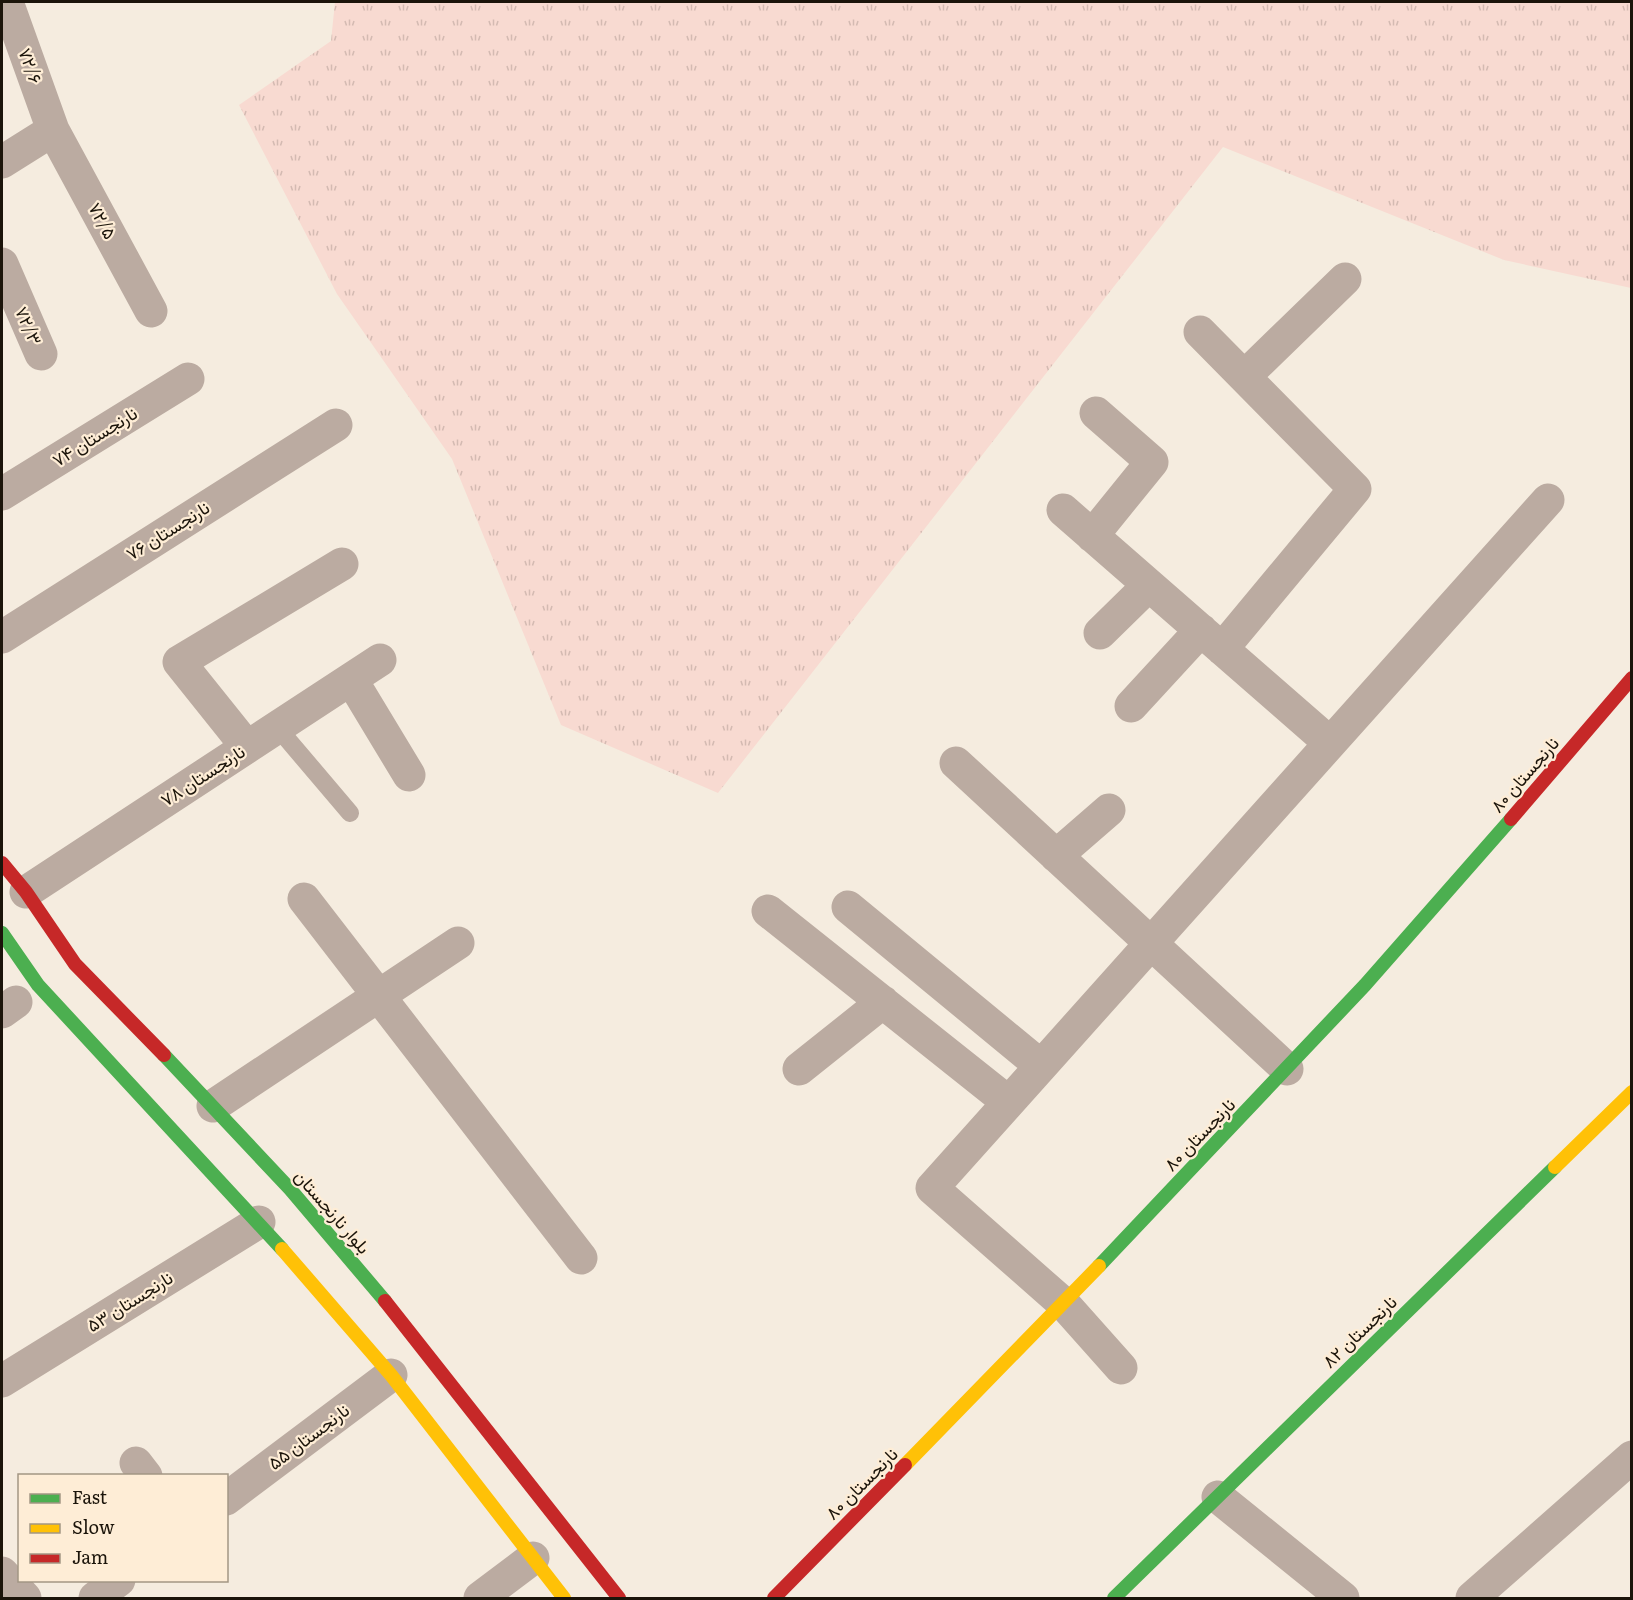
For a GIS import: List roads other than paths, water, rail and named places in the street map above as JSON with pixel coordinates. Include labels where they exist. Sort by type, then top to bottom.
[{"type":"street","name":"۷۲/۶","points":[[7,2],[53,130]]},
{"type":"street","points":[[2,162],[53,130]]},
{"type":"street","name":"۷۲/۵","points":[[53,130],[151,311]]},
{"type":"street","name":"۷۲/۳","points":[[2,264],[41,354]]},
{"type":"street","points":[[1245,376],[1345,279]]},
{"type":"street","points":[[1131,706],[1211,639],[1355,489],[1200,332]]},
{"type":"street","name":"نارنجستان ۷۴","points":[[2,494],[188,380]]},
{"type":"street","points":[[1092,536],[1152,462],[1096,413]]},
{"type":"street","name":"نارنجستان ۷۶","points":[[2,637],[336,425]]},
{"type":"street","points":[[1121,1368],[1064,1304],[932,1188],[1548,500]]},
{"type":"street","points":[[1063,510],[1330,743]]},
{"type":"street","points":[[247,747],[179,662],[342,564]]},
{"type":"street","points":[[1100,633],[1149,585]]},
{"type":"street","name":"نارنجستان ۷۸","points":[[26,892],[380,660]]},
{"type":"street","points":[[351,678],[409,775]]},
{"type":"street","name":"نارنجستان ۸۰","points":[[774,1599],[1064,1304],[1287,1069],[1447,893],[1632,678]]},
{"type":"street","points":[[956,764],[1287,1069]]},
{"type":"street","points":[[1056,856],[1109,810]]},
{"type":"street","name":"بلوار نارنجستان","points":[[2,863],[26,892],[70,967],[213,1106],[290,1189],[405,1324],[619,1599]]},
{"type":"street","points":[[304,899],[580,1258]]},
{"type":"street","points":[[848,907],[1041,1066]]},
{"type":"street","points":[[768,911],[1008,1102]]},
{"type":"street","points":[[2,933],[26,995],[259,1222],[392,1375],[564,1599]]},
{"type":"street","points":[[213,1106],[458,943]]},
{"type":"street","points":[[799,1069],[883,1002]]},
{"type":"street","name":"نارنجستان ۸۲","points":[[1114,1599],[1632,1092]]},
{"type":"street","name":"نارنجستان ۵۳","points":[[2,1381],[259,1222]]},
{"type":"street","name":"نارنجستان ۵۵","points":[[228,1498],[392,1375]]},
{"type":"street","points":[[1472,1599],[1627,1471]]},
{"type":"street","points":[[1218,1497],[1343,1599]]},
{"type":"street","points":[[480,1599],[533,1558]]},
{"type":"street","points":[[2,1573],[25,1599]]},
{"type":"street","points":[[95,1599],[118,1582]]},
{"type":"lane","points":[[277,727],[350,813]]}]
